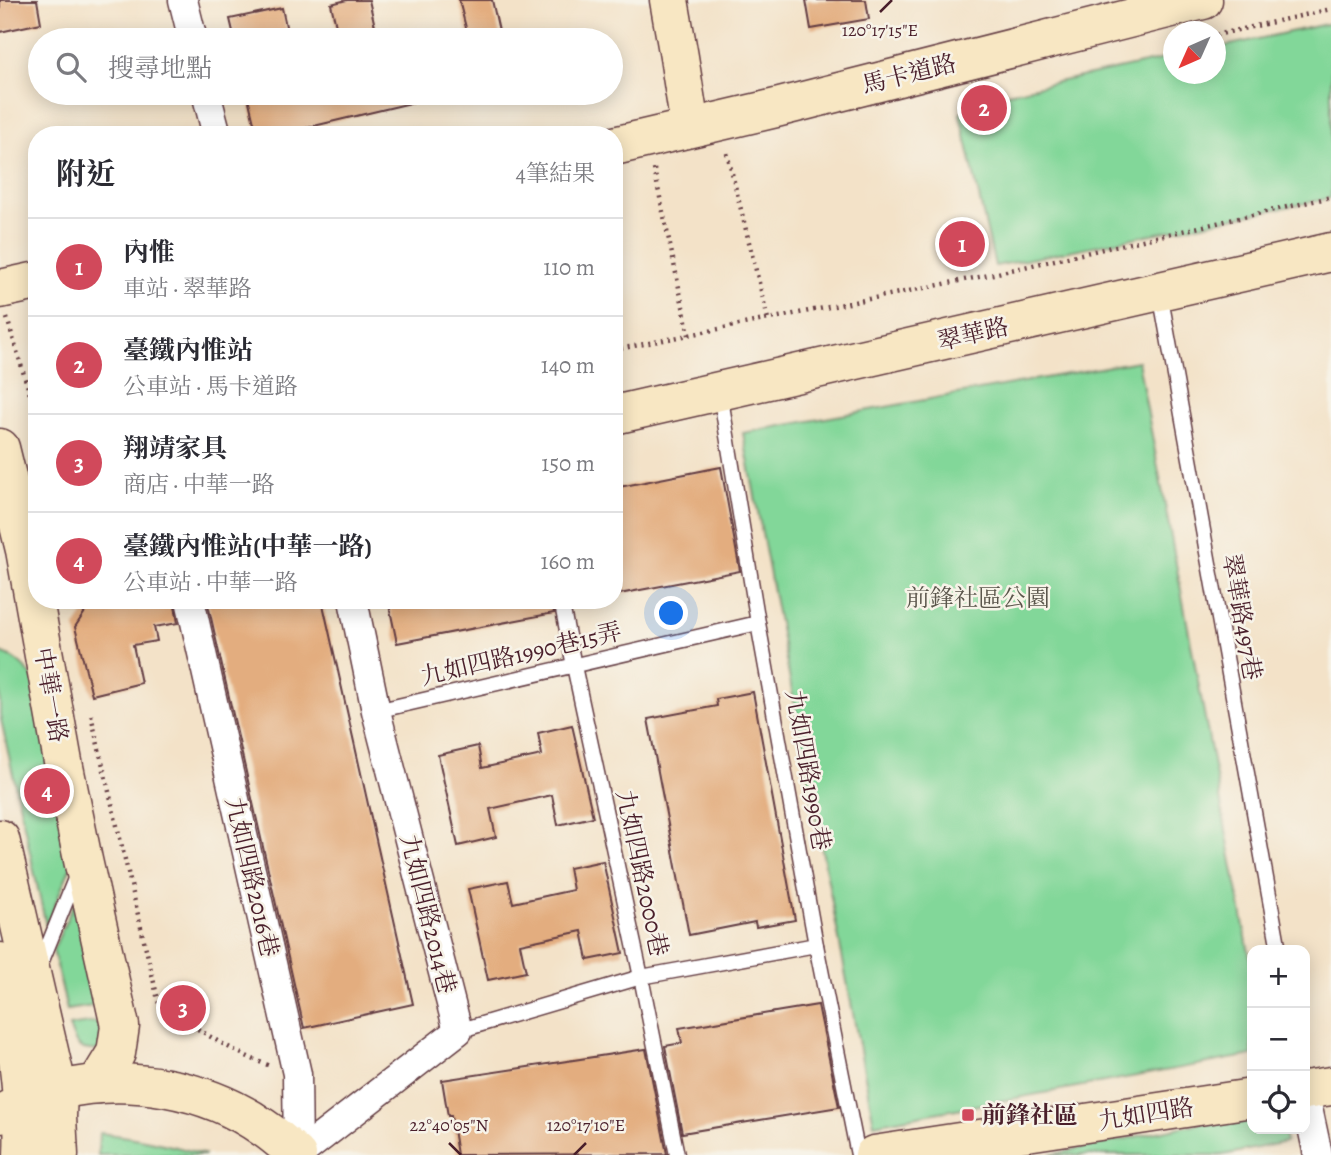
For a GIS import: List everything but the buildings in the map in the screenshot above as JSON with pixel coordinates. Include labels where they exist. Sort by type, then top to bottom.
[{"type":"street","points":[[183,0],[190,28]]},
{"type":"street","points":[[669,0],[690,127]]},
{"type":"street","name":"馬卡道路","points":[[623,144],[776,108],[1203,0]]},
{"type":"street","points":[[209,105],[215,126]]},
{"type":"street","name":"翠華路","points":[[623,413],[1331,252]]},
{"type":"street","points":[[3,302],[28,287]]},
{"type":"street","name":"中華一路","points":[[0,448],[15,552],[28,609]]},
{"type":"street","name":"中華一路","points":[[28,609],[120,1026],[116,1053],[97,1084]]},
{"type":"street","name":"九如四路2016巷","points":[[192,609],[297,1074],[298,1155]]},
{"type":"street","name":"九如四路2014巷","points":[[355,609],[376,711],[458,1031]]},
{"type":"street","points":[[0,839],[33,982],[23,1155]]},
{"type":"street","points":[[0,962],[27,1102]]},
{"type":"street","points":[[27,1102],[97,1084],[141,1084],[184,1091],[226,1106],[264,1127],[298,1155],[458,1031]]},
{"type":"street","points":[[1310,1091],[1331,1086]]},
{"type":"street","name":"九如四路","points":[[874,1155],[1247,1099]]},
{"type":"street","points":[[27,1102],[57,1117],[59,1155]]},
{"type":"street","points":[[1310,1116],[1318,1155]]},
{"type":"lane","name":"翠華路497巷","points":[[1160,291],[1278,945]]},
{"type":"lane","name":"九如四路1990巷","points":[[720,391],[758,623],[816,945],[858,1155]]},
{"type":"lane","name":"九如四路2000巷","points":[[563,609],[677,1155]]},
{"type":"lane","name":"九如四路1990巷15弄","points":[[376,711],[758,623]]},
{"type":"lane","points":[[33,982],[83,860]]},
{"type":"lane","points":[[458,1031],[641,977],[816,945]]},
{"type":"path","points":[[1226,33],[1331,9]]},
{"type":"path","points":[[726,148],[768,319]]},
{"type":"path","points":[[653,164],[689,335]]},
{"type":"path","points":[[623,348],[989,275],[1331,197]]},
{"type":"path","points":[[3,302],[28,387]]},
{"type":"path","points":[[88,704],[159,1004],[254,1060],[297,1074]]},
{"type":"green space","points":[[1331,23],[1331,198],[995,266],[960,114],[971,101],[1163,59],[1163,84],[1226,84],[1226,46]]},
{"type":"green space","name":"前鋒社區公園","points":[[1138,361],[1248,945],[1247,1056],[874,1124],[743,433]]},
{"type":"green space","points":[[0,653],[15,660],[35,679],[74,859],[46,926],[0,715]]},
{"type":"green space","points":[[80,889],[106,1004],[67,1010],[53,950]]},
{"type":"green space","points":[[109,1020],[100,1050],[86,1050],[78,1046],[69,1026]]},
{"type":"green space","points":[[1247,1113],[1247,1134],[1284,1134],[1286,1142],[1223,1155],[1049,1155]]},
{"type":"green space","points":[[99,1133],[153,1142],[206,1155],[98,1155]]},
{"type":"place","name":"臺鐵內惟站","points":[[984,108]]},
{"type":"place","name":"內惟","points":[[962,244]]},
{"type":"place","name":"臺鐵內惟站(中華一路)","points":[[47,791]]},
{"type":"place","name":"翔靖家具","points":[[183,1008]]},
{"type":"place","name":"前鋒社區","points":[[968,1115]]}]
